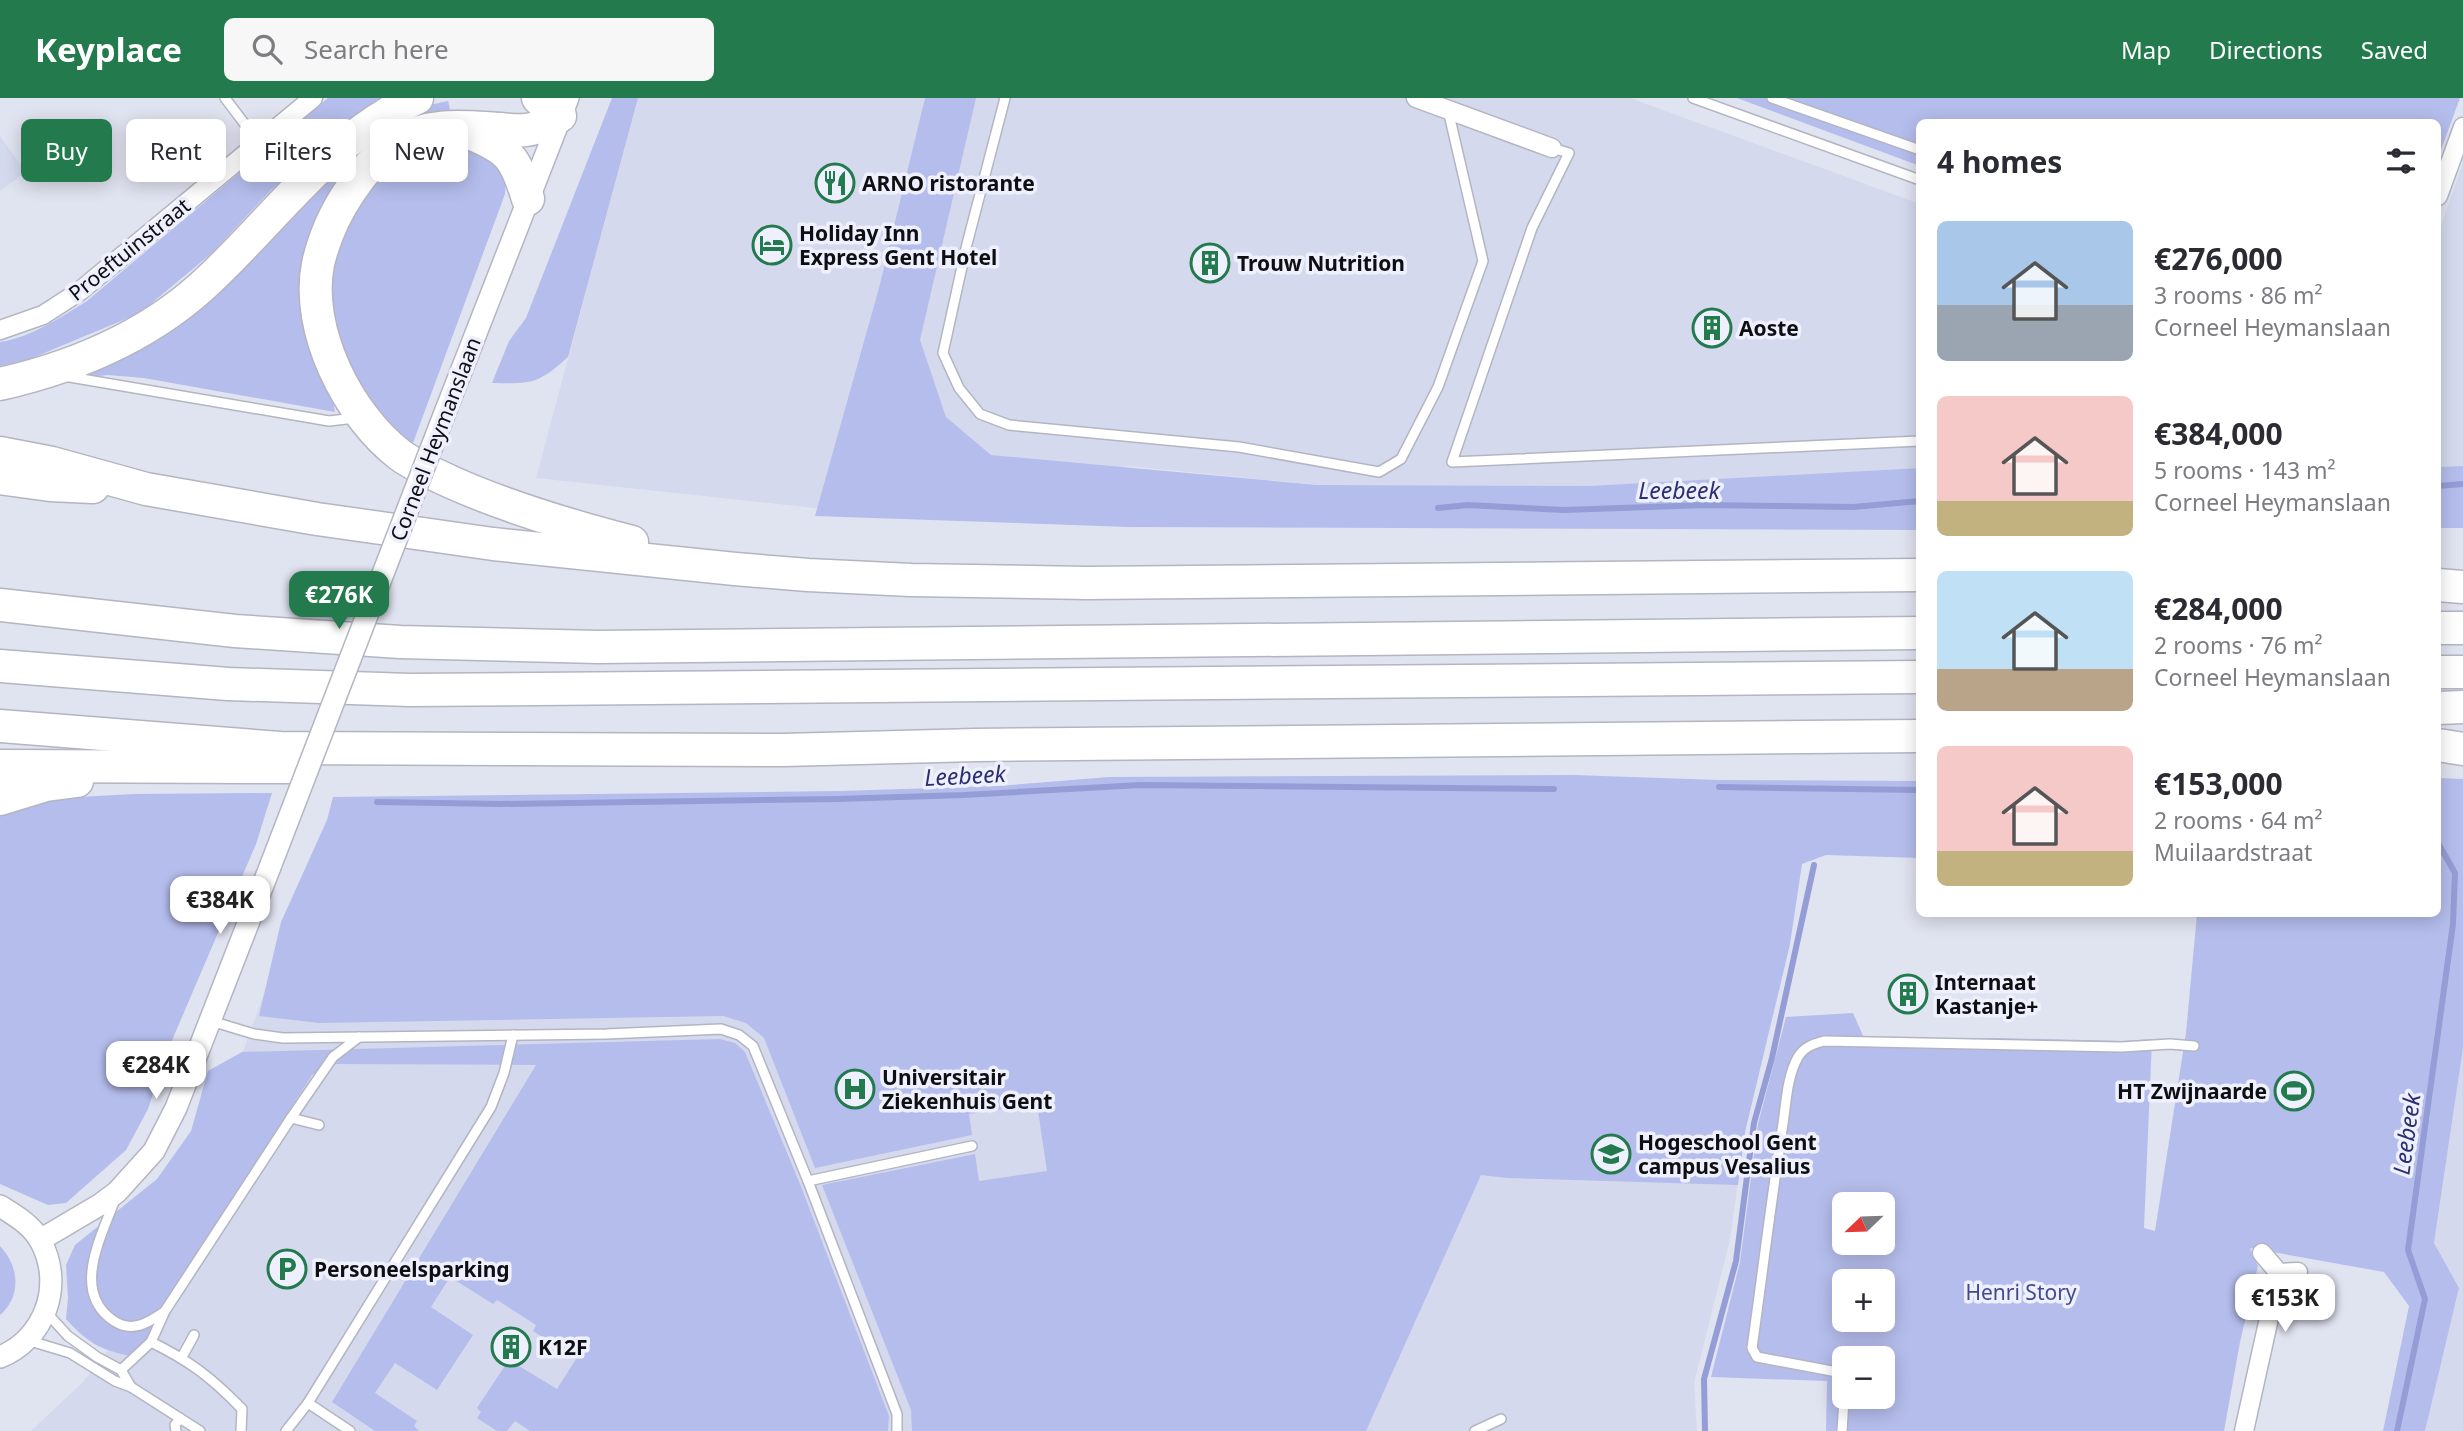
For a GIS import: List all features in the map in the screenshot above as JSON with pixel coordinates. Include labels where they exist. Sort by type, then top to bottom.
[{"type":"highway","points":[[0,384],[46,373],[118,344],[179,306],[211,279],[321,163],[391,110],[417,98]]},
{"type":"highway","points":[[468,127],[525,131],[541,127],[556,104]]},
{"type":"highway","points":[[468,133],[503,149],[514,161],[528,200]]},
{"type":"highway","points":[[370,168],[341,205],[328,232],[318,264],[316,294],[320,324],[342,385],[363,418],[383,440],[402,457],[475,493],[594,533],[735,569]]},
{"type":"highway","points":[[0,453],[52,463],[146,489],[317,519],[480,542],[735,569],[911,580],[1087,583],[1916,575]]},
{"type":"highway","points":[[0,478],[50,485],[146,489]]},
{"type":"highway","points":[[2441,571],[2463,571]]},
{"type":"highway","points":[[2441,585],[2463,587]]},
{"type":"highway","points":[[0,605],[235,631],[400,642],[598,647],[1916,633]]},
{"type":"highway","points":[[2441,628],[2463,628]]},
{"type":"highway","points":[[0,666],[228,684],[410,690],[1916,677]]},
{"type":"highway","points":[[2441,672],[2463,672]]},
{"type":"highway","points":[[2441,708],[2463,706]]},
{"type":"highway","points":[[0,726],[280,748],[783,750],[976,745],[1916,736]]},
{"type":"highway","points":[[2441,743],[2463,741]]},
{"type":"highway","points":[[2441,744],[2463,749]]},
{"type":"highway","points":[[0,766],[400,768],[783,750]]},
{"type":"highway","points":[[0,799],[46,786],[84,781],[262,767]]},
{"type":"street","name":"Proeftuinstraat","points":[[288,119],[313,98]]},
{"type":"street","points":[[1416,98],[1552,148]]},
{"type":"street","name":"Corneel Heymanslaan","points":[[40,1240],[101,1205],[117,1192],[154,1151],[166,1131],[528,200],[556,104]]},
{"type":"street","points":[[2441,188],[2463,127]]},
{"type":"street","name":"Proeftuinstraat","points":[[0,330],[43,315],[79,291],[240,159]]},
{"type":"street","points":[[0,1206],[22,1219],[40,1240],[48,1257],[51,1275],[51,1294],[38,1327],[27,1340],[0,1357]]},
{"type":"street","points":[[2262,1253],[2279,1273]]},
{"type":"street","points":[[2279,1273],[2298,1272]]},
{"type":"street","points":[[2244,1431],[2279,1273]]},
{"type":"lane","points":[[225,98],[241,119]]},
{"type":"lane","points":[[1005,98],[967,244],[943,353],[959,388],[980,414],[1009,425],[1239,447],[1379,472],[1401,459],[1438,387],[1483,261],[1448,110]]},
{"type":"lane","points":[[1692,98],[1916,179]]},
{"type":"lane","points":[[1772,98],[1916,149]]},
{"type":"lane","points":[[1552,148],[1569,153],[1532,228],[1452,462],[1916,441]]},
{"type":"lane","points":[[46,373],[329,421],[363,418]]},
{"type":"lane","points":[[210,1021],[254,1034],[283,1038],[721,1030],[739,1035],[753,1046],[808,1181],[897,1413],[897,1431]]},
{"type":"lane","points":[[286,1431],[308,1403],[491,1107],[504,1073],[513,1035]]},
{"type":"lane","points":[[121,1370],[151,1342],[165,1311],[332,1057],[359,1037]]},
{"type":"lane","points":[[1842,1431],[1844,1400],[1837,1372],[1757,1357],[1752,1348],[1790,1085],[1796,1060],[1803,1050],[1824,1041],[2194,1046]]},
{"type":"lane","points":[[291,1118],[319,1125]]},
{"type":"lane","points":[[808,1181],[972,1146]]},
{"type":"lane","points":[[117,1192],[99,1238],[93,1264],[91,1283],[94,1298],[102,1311],[114,1321],[131,1327],[145,1325],[165,1311]]},
{"type":"lane","points":[[46,1312],[68,1336],[121,1370],[131,1387]]},
{"type":"lane","points":[[182,1357],[194,1335]]},
{"type":"lane","points":[[27,1340],[70,1353],[115,1381],[131,1387],[200,1431]]},
{"type":"lane","points":[[151,1342],[182,1357],[216,1383],[242,1409],[241,1431]]},
{"type":"lane","points":[[308,1403],[350,1431]]},
{"type":"lane","points":[[176,1431],[175,1425],[180,1418]]},
{"type":"lane","points":[[1475,1431],[1501,1419]]},
{"type":"shaded area","points":[[638,98],[1630,98],[1916,203],[1916,468],[1588,486],[1317,485],[1127,466],[870,514],[536,478]]},
{"type":"shaded area","points":[[0,136],[21,165],[21,176],[0,191]]},
{"type":"shaded area","points":[[2463,163],[2463,466],[2441,467],[2441,226]]},
{"type":"shaded area","name":"Universitair Ziekenhuis Gent","points":[[327,820],[1790,944],[1745,1132],[1730,1239],[1694,1383],[1697,1431],[31,1431],[83,1382],[144,1304],[216,1126]]},
{"type":"shaded area","points":[[2463,1048],[2463,1431],[2425,1431],[2459,1289],[2434,1244]]},
{"type":"green space","points":[[328,98],[383,98],[351,119],[303,119]]},
{"type":"green space","points":[[612,98],[638,98],[568,357],[549,373],[534,380],[492,383],[509,341],[526,318]]},
{"type":"green space","points":[[925,98],[976,98],[920,340],[946,417],[991,455],[1317,485],[1588,486],[1916,468],[1916,530],[1129,527],[815,516],[879,288]]},
{"type":"green space","points":[[1737,98],[2460,98],[2441,150],[2441,119],[1916,119],[1916,165]]},
{"type":"green space","points":[[448,101],[450,110],[399,119],[415,108]]},
{"type":"green space","points":[[370,139],[370,148],[356,159],[356,148]]},
{"type":"green space","points":[[468,147],[482,153],[506,178],[505,194],[410,451],[381,420],[366,397],[343,349],[336,324],[332,298],[333,272],[339,246],[369,189],[376,182],[468,182]]},
{"type":"green space","points":[[240,172],[240,182],[280,182],[213,252],[140,313],[30,359],[0,366],[0,342],[34,331],[87,301]]},
{"type":"green space","points":[[311,182],[338,182],[314,224],[305,253],[335,412],[144,378],[108,375],[87,377],[84,371]]},
{"type":"green space","points":[[2463,466],[2463,528],[2441,528],[2441,467]]},
{"type":"green space","name":"Universitair Ziekenhuis Gent","points":[[1574,775],[1718,780],[1916,781],[1916,858],[1826,855],[1802,864],[1790,944],[1745,1132],[1738,1185],[1481,1175],[1366,1431],[912,1431],[911,1410],[822,1185],[975,1154],[979,1181],[1047,1171],[1037,1104],[969,1114],[972,1135],[815,1168],[764,1038],[746,1023],[723,1016],[319,1023],[259,1016],[281,922],[327,820],[333,797],[840,791],[999,786],[1109,777]]},
{"type":"green space","name":"Henri Story","points":[[2441,778],[2463,779],[2463,1048],[2434,1243],[2459,1288],[2425,1431],[2383,1431],[2409,1306],[2384,1272],[2250,1248],[2258,1266],[2240,1342],[2224,1431],[1826,1431],[1827,1381],[1711,1377],[1740,1262],[1758,1124],[1786,1017],[1853,1013],[1864,1038],[2123,1041],[2152,1039],[2144,1228],[2155,1231],[2186,1033],[2197,917],[2441,917]]},
{"type":"green space","points":[[272,793],[256,844],[164,1059],[148,1109],[126,1150],[66,1203],[48,1205],[0,1184],[0,812],[42,799],[134,794]]},
{"type":"green space","points":[[720,1039],[735,1043],[745,1052],[800,1184],[889,1416],[888,1431],[530,1431],[515,1421],[507,1431],[497,1431],[477,1418],[481,1412],[477,1408],[506,1364],[511,1367],[514,1363],[557,1389],[576,1359],[533,1331],[536,1325],[497,1300],[493,1304],[450,1277],[431,1307],[473,1335],[437,1390],[395,1363],[375,1393],[417,1421],[414,1426],[419,1431],[375,1431],[332,1402],[536,1065],[333,1064],[312,1075],[173,1291],[150,1336],[131,1356],[95,1344],[66,1319],[66,1265],[75,1245],[157,1179],[191,1131],[208,1071],[242,1052]]},
{"type":"green space","points":[[0,1246],[11,1263],[15,1290],[0,1315]]},
{"type":"waterway","name":"Leebeek","points":[[2441,486],[2463,484]]},
{"type":"waterway","name":"Leebeek","points":[[1438,508],[1468,505],[1564,510],[1706,505],[1853,507],[1916,501]]},
{"type":"waterway","name":"Leebeek","points":[[377,802],[501,804],[837,799],[1140,785],[1554,789]]},
{"type":"waterway","name":"Leebeek","points":[[1719,787],[1916,790]]},
{"type":"waterway","name":"Leebeek","points":[[2397,1431],[2425,1299],[2408,1250],[2453,924],[2455,873],[2441,848]]},
{"type":"waterway","points":[[1705,1431],[1704,1379],[1736,1261],[1754,1123],[1772,1058],[1814,865]]},
{"type":"place","name":"ARNO ristorante","points":[[835,183]]},
{"type":"place","name":"Holiday Inn Express Gent Hotel","points":[[772,245]]},
{"type":"place","name":"Trouw Nutrition","points":[[1210,263]]},
{"type":"place","name":"Aoste","points":[[1712,328]]},
{"type":"place","name":"Internaat Kastanje+","points":[[1908,994]]},
{"type":"place","name":"Universitair Ziekenhuis Gent","points":[[855,1089]]},
{"type":"place","name":"HT Zwijnaarde","points":[[2294,1091]]},
{"type":"place","name":"Hogeschool Gent campus Vesalius","points":[[1611,1154]]},
{"type":"place","name":"Personeelsparking","points":[[287,1269]]},
{"type":"place","name":"K12F","points":[[511,1347]]}]
